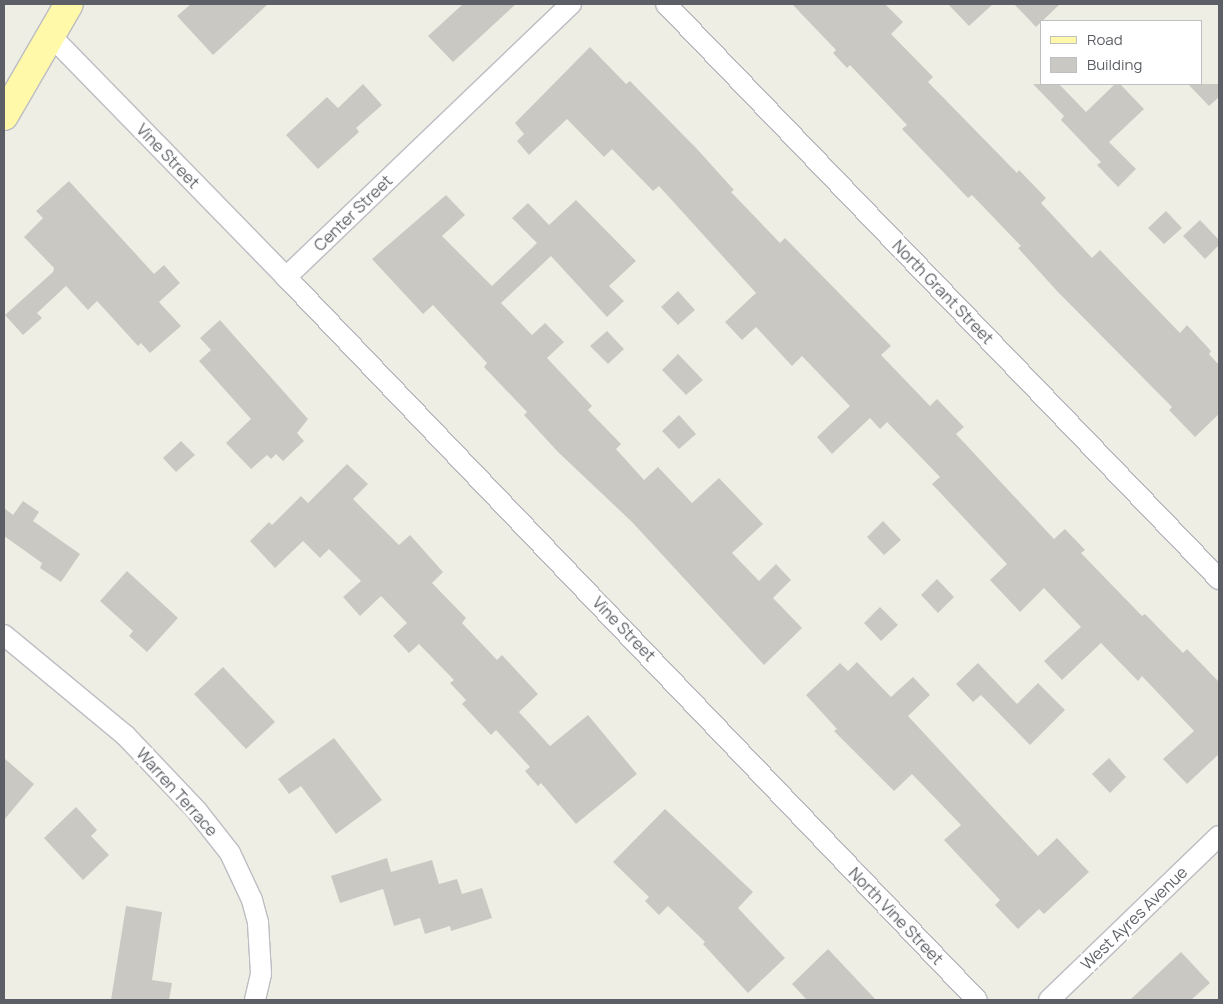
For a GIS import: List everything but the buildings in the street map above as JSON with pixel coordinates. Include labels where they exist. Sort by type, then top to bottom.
[{"type":"main road","points":[[4,116],[69,4]]},
{"type":"street","name":"Center Street","points":[[286,277],[571,4]]},
{"type":"street","name":"North Grant Street","points":[[666,4],[1219,580]]},
{"type":"street","name":"Vine Street","points":[[50,35],[431,427],[816,831]]},
{"type":"street","name":"Warren Terrace","points":[[4,635],[125,735],[197,811],[230,853],[252,900],[258,923],[261,974],[255,1000]]},
{"type":"street","name":"North Vine Street","points":[[816,831],[977,1000]]},
{"type":"street","name":"West Ayres Avenue","points":[[1049,1000],[1219,836]]}]
